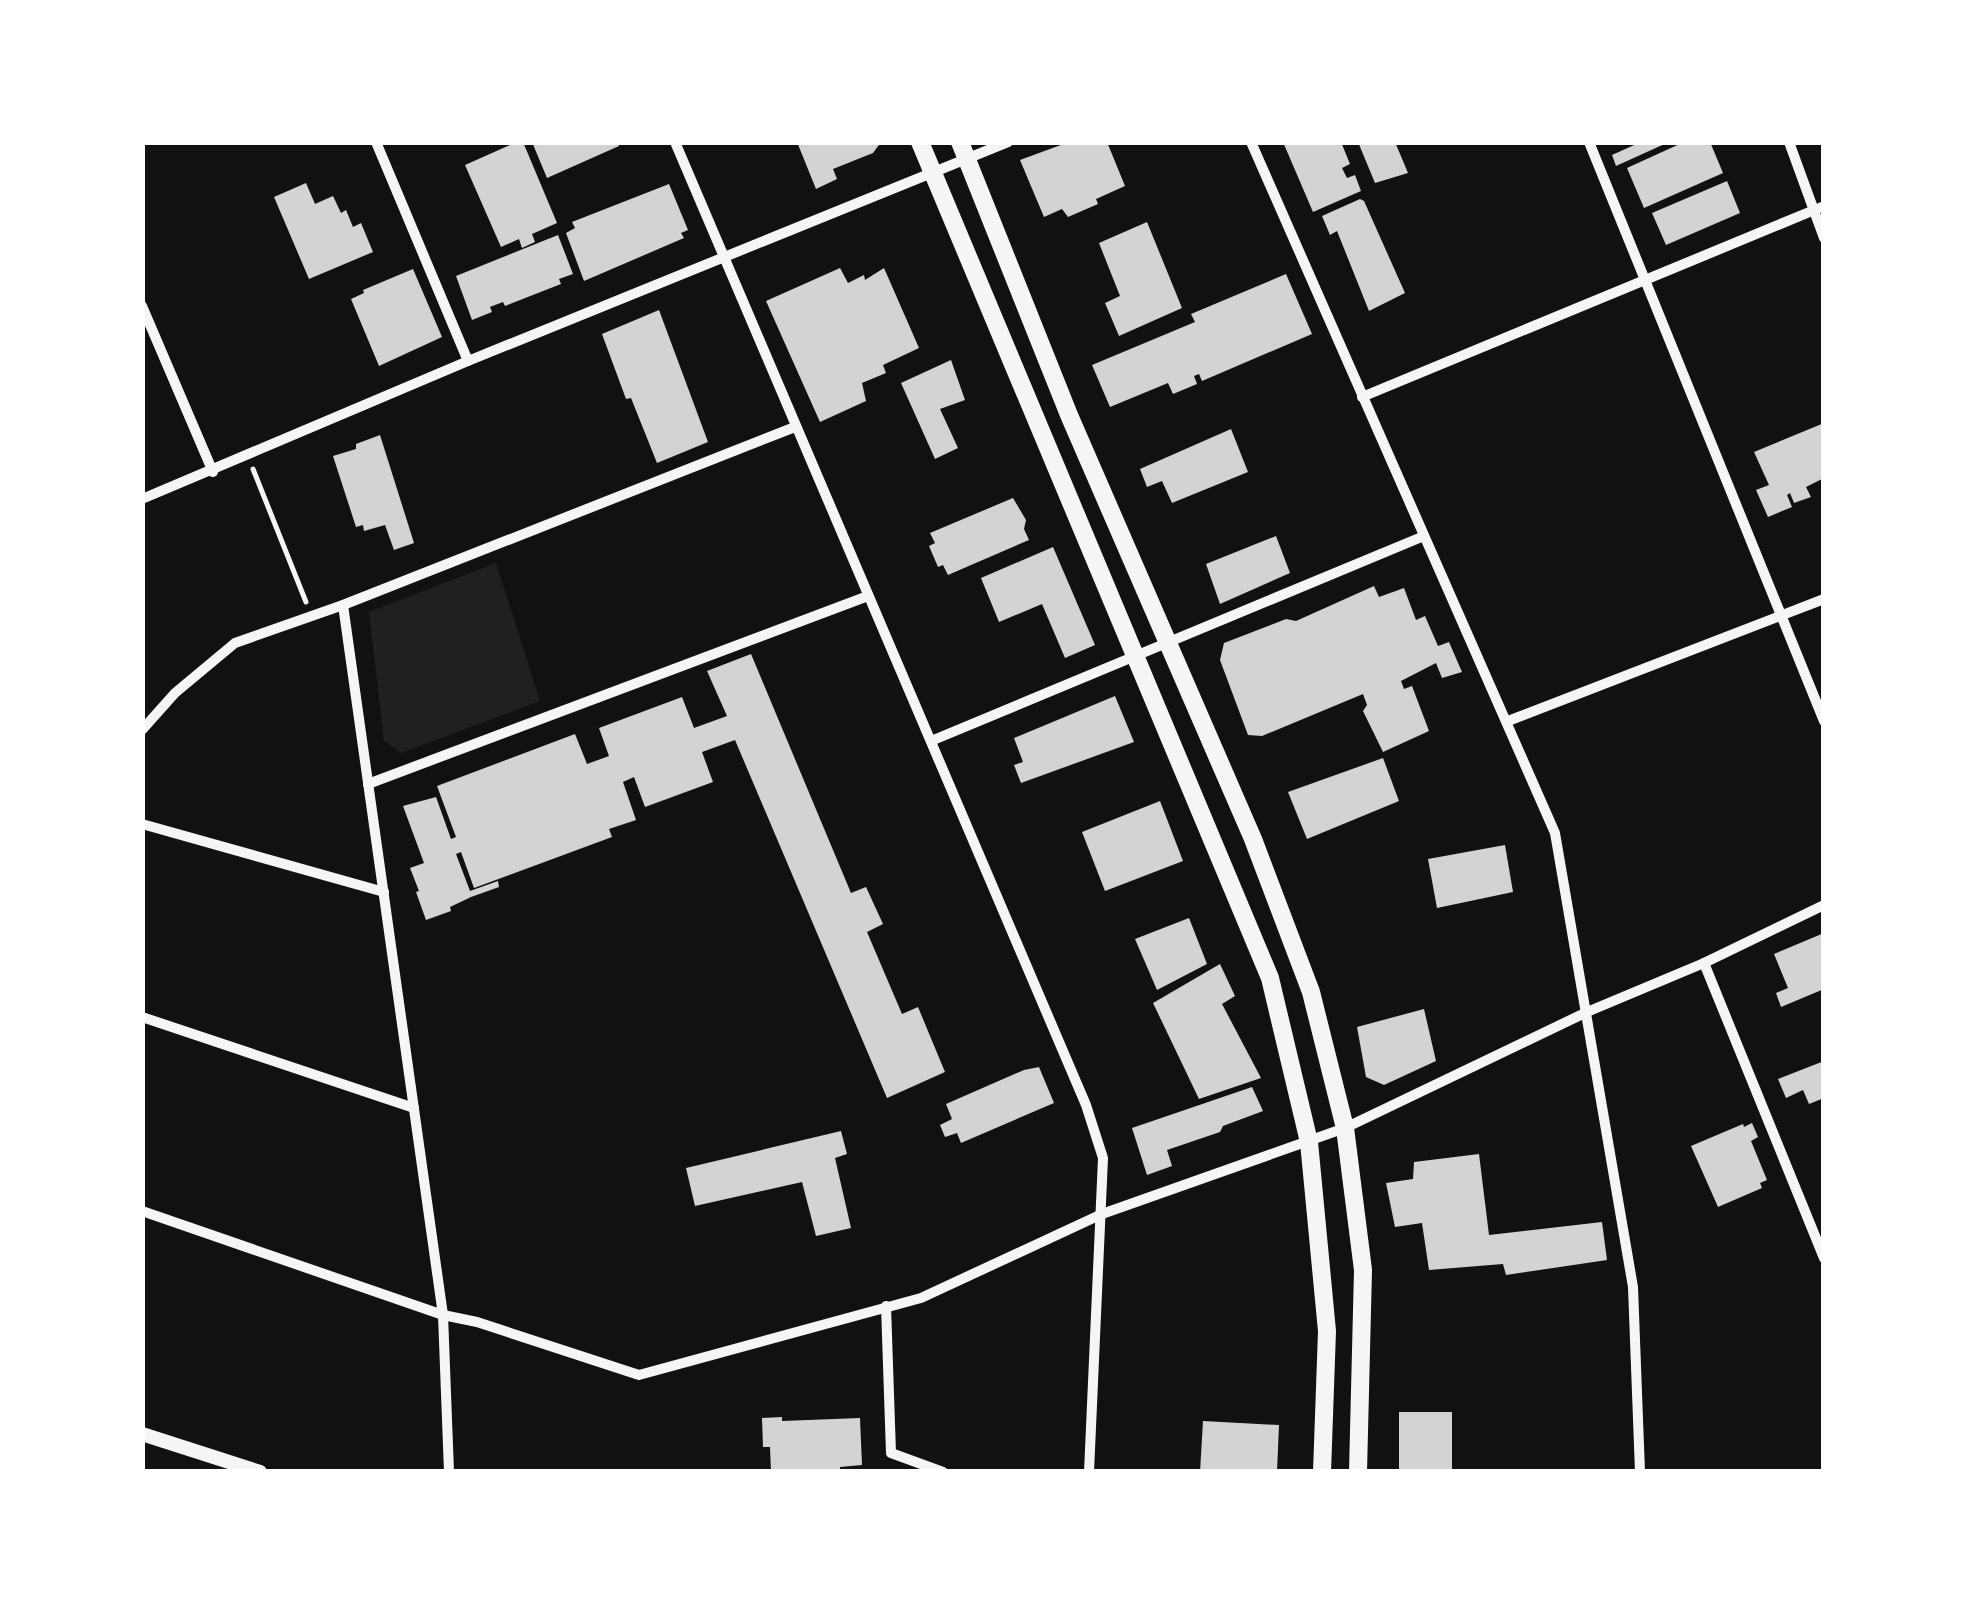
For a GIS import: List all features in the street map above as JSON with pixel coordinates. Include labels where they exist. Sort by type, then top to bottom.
[{"type":"main road","points":[[920,142],[1270,978],[1309,1142],[1327,1330],[1322,1472]]},
{"type":"main road","points":[[964,151],[1070,416],[1253,839],[1312,992],[1344,1128],[1364,1270],[1358,1472]]},
{"type":"street","points":[[376,142],[468,361]]},
{"type":"street","points":[[675,142],[1086,1105],[1103,1158],[1088,1472]]},
{"type":"street","points":[[142,499],[468,361],[933,174],[964,151],[1008,142]]},
{"type":"street","points":[[1251,142],[1555,833],[1634,1287],[1640,1472]]},
{"type":"street","points":[[1589,142],[1824,722]]},
{"type":"street","points":[[1788,142],[1818,208],[1824,238]]},
{"type":"street","points":[[1362,397],[1818,208]]},
{"type":"street","points":[[142,306],[213,472]]},
{"type":"street","points":[[142,730],[175,693],[235,642],[344,605],[794,427]]},
{"type":"street","points":[[931,741],[1424,536]]},
{"type":"street","points":[[368,784],[868,596]]},
{"type":"street","points":[[1508,720],[1824,599]]},
{"type":"street","points":[[344,605],[443,1315],[448,1472]]},
{"type":"street","points":[[142,824],[384,892]]},
{"type":"street","points":[[142,1211],[443,1315],[477,1322],[638,1375],[921,1298],[1102,1214],[1344,1128],[1824,905]]},
{"type":"street","points":[[1704,963],[1824,1258]]},
{"type":"street","points":[[142,1018],[414,1108]]},
{"type":"street","points":[[886,1306],[891,1453],[943,1472]]},
{"type":"street","points":[[142,1434],[260,1472]]},
{"type":"path","points":[[248,456],[312,616]]},
{"type":"shaded area","points":[[496,563],[540,701],[401,753],[384,741],[369,612]]},
{"type":"building","points":[[523,142],[557,223],[532,234],[535,242],[522,248],[519,239],[501,247],[465,165]]},
{"type":"building","points":[[532,142],[618,142],[619,146],[547,178]]},
{"type":"building","points":[[797,142],[881,142],[873,153],[833,169],[837,179],[816,189]]},
{"type":"building","points":[[1069,142],[1107,142],[1125,186],[1068,217],[1062,209],[1044,217],[1020,160]]},
{"type":"building","points":[[1283,142],[1341,142],[1350,164],[1342,168],[1347,178],[1355,175],[1361,191],[1313,212]]},
{"type":"building","points":[[1358,142],[1395,142],[1408,173],[1375,183]]},
{"type":"building","points":[[1641,142],[1669,142],[1616,166],[1612,155]]},
{"type":"building","points":[[1684,142],[1710,142],[1723,173],[1644,208],[1627,168]]},
{"type":"building","points":[[1727,181],[1740,213],[1666,245],[1652,213]]},
{"type":"building","points":[[306,183],[315,204],[333,196],[341,213],[346,210],[353,227],[361,223],[373,252],[309,279],[274,197]]},
{"type":"building","points":[[669,184],[688,230],[681,233],[684,238],[584,281],[566,233],[575,228],[572,222]]},
{"type":"building","points":[[1360,199],[1405,293],[1369,311],[1337,231],[1330,235],[1322,216]]},
{"type":"building","points":[[1147,222],[1182,308],[1119,336],[1105,303],[1120,296],[1099,243]]},
{"type":"building","points":[[558,235],[573,274],[559,279],[561,284],[505,306],[503,302],[490,307],[492,312],[472,320],[456,276]]},
{"type":"building","points":[[840,268],[848,283],[864,275],[865,280],[884,268],[919,348],[883,365],[886,373],[862,383],[866,401],[820,422],[766,301]]},
{"type":"building","points":[[413,269],[442,337],[379,366],[351,299]]},
{"type":"building","points":[[1286,274],[1312,334],[1202,381],[1199,374],[1194,376],[1197,384],[1173,394],[1168,383],[1110,407],[1092,365],[1195,322],[1191,314]]},
{"type":"building","points":[[659,310],[708,442],[657,463],[631,398],[626,399],[602,334]]},
{"type":"building","points":[[951,360],[965,400],[940,409],[958,448],[935,459],[901,383]]},
{"type":"building","points":[[1824,423],[1824,478],[1806,487],[1811,497],[1794,503],[1790,493],[1787,495],[1792,507],[1768,517],[1756,490],[1769,485],[1754,452]]},
{"type":"building","points":[[1231,429],[1248,472],[1172,503],[1162,481],[1147,487],[1140,469]]},
{"type":"building","points":[[380,435],[414,543],[394,550],[385,525],[364,531],[363,525],[356,527],[333,456]]},
{"type":"building","points":[[1013,498],[1026,520],[1024,529],[1029,540],[948,575],[943,565],[938,567],[929,546],[935,543],[930,533]]},
{"type":"building","points":[[1276,536],[1290,573],[1220,604],[1206,564]]},
{"type":"building","points":[[1053,547],[1095,645],[1065,658],[1042,604],[999,622],[981,578]]},
{"type":"building","points":[[1374,586],[1379,597],[1404,588],[1416,620],[1425,616],[1438,646],[1449,642],[1462,672],[1442,678],[1436,663],[1401,681],[1404,689],[1412,686],[1429,731],[1383,752],[1363,711],[1367,705],[1363,694],[1262,736],[1248,735],[1220,660],[1224,643],[1286,619],[1296,621]]},
{"type":"building","points":[[751,654],[851,893],[866,887],[883,924],[867,932],[902,1014],[918,1007],[945,1072],[887,1098],[735,740],[702,752],[713,782],[645,807],[634,777],[623,782],[636,820],[609,829],[612,837],[474,888],[461,852],[456,854],[470,891],[498,881],[499,887],[426,920],[416,892],[419,891],[410,868],[424,863],[403,806],[436,797],[451,839],[456,837],[437,786],[575,734],[587,764],[609,756],[599,728],[682,697],[694,728],[727,716],[707,671]]},
{"type":"building","points":[[1115,696],[1134,742],[1021,783],[1014,765],[1023,762],[1014,738]]},
{"type":"building","points":[[1383,758],[1399,801],[1307,839],[1288,792]]},
{"type":"building","points":[[1160,801],[1183,861],[1105,891],[1082,832]]},
{"type":"building","points":[[1505,845],[1513,892],[1437,908],[1428,859]]},
{"type":"building","points":[[1189,918],[1207,964],[1157,990],[1135,939]]},
{"type":"building","points":[[1824,933],[1824,989],[1781,1007],[1776,993],[1788,988],[1774,954]]},
{"type":"building","points":[[1220,964],[1235,996],[1222,1004],[1261,1078],[1199,1099],[1153,1003]]},
{"type":"building","points":[[1424,1009],[1436,1061],[1384,1085],[1366,1077],[1357,1027]]},
{"type":"building","points":[[1824,1061],[1824,1098],[1809,1104],[1803,1090],[1786,1098],[1778,1079]]},
{"type":"building","points":[[1039,1067],[1054,1103],[961,1143],[957,1133],[945,1137],[940,1125],[952,1119],[946,1104]]},
{"type":"building","points":[[1252,1087],[1263,1111],[1223,1126],[1220,1132],[1167,1150],[1172,1166],[1147,1175],[1132,1128]]},
{"type":"building","points":[[1752,1123],[1758,1137],[1751,1141],[1767,1180],[1760,1183],[1762,1188],[1718,1207],[1691,1146]]},
{"type":"building","points":[[841,1131],[847,1154],[835,1158],[851,1228],[816,1236],[802,1182],[695,1206],[686,1168]]},
{"type":"building","points":[[1479,1154],[1489,1235],[1602,1222],[1607,1260],[1506,1275],[1503,1264],[1429,1270],[1422,1223],[1395,1227],[1386,1183],[1413,1179],[1414,1162]]},
{"type":"building","points":[[1399,1412],[1452,1412],[1452,1472],[1399,1472]]},
{"type":"building","points":[[782,1417],[782,1421],[860,1418],[862,1465],[840,1467],[840,1472],[771,1472],[770,1447],[763,1447],[762,1418]]},
{"type":"building","points":[[1203,1421],[1279,1425],[1277,1472],[1200,1472]]}]
